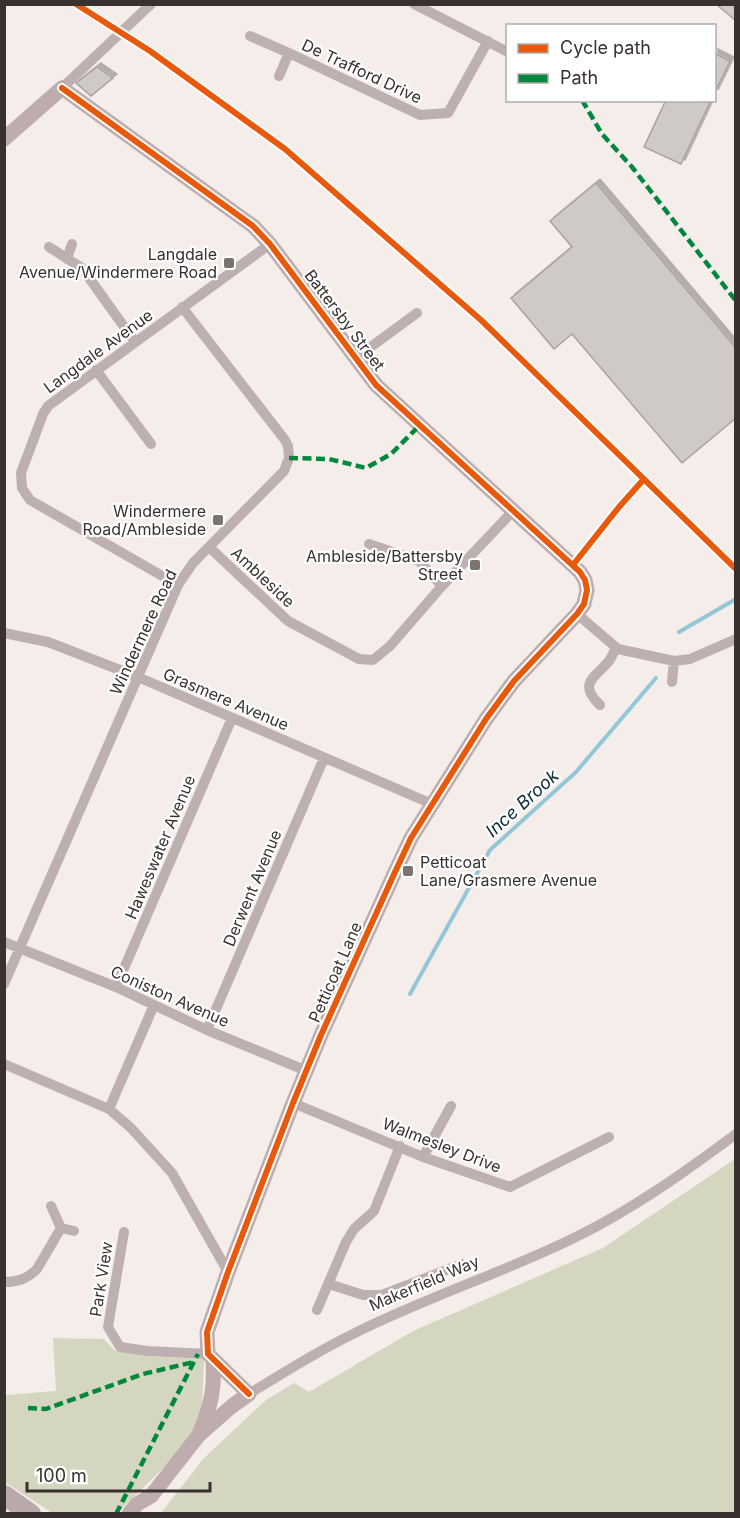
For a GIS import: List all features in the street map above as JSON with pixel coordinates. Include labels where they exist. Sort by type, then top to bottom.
[{"type":"highway","points":[[4,1495],[31,1514]]},
{"type":"street","points":[[4,139],[151,4]]},
{"type":"street","points":[[414,4],[506,51]]},
{"type":"street","name":"De Trafford Drive","points":[[250,36],[420,116],[448,113],[488,41]]},
{"type":"street","name":"De Trafford Drive","points":[[279,76],[289,53]]},
{"type":"street","name":"Battersby Street","points":[[62,87],[252,226],[270,244],[376,385],[580,572],[587,590]]},
{"type":"street","points":[[67,259],[72,244]]},
{"type":"street","name":"Langdale Avenue","points":[[178,585],[30,500],[22,488],[21,473],[43,414],[55,400],[270,244]]},
{"type":"street","points":[[49,247],[82,268],[135,342]]},
{"type":"street","name":"Windermere Road","points":[[4,984],[178,585],[193,563],[288,465],[289,452],[285,440],[182,307]]},
{"type":"street","name":"Battersby Street","points":[[357,357],[417,313]]},
{"type":"street","points":[[96,370],[151,444]]},
{"type":"street","name":"Ambleside","points":[[209,547],[288,621],[359,659],[374,660],[390,646],[442,586],[513,511]]},
{"type":"street","points":[[369,544],[419,561],[442,586]]},
{"type":"street","name":"Petticoat Lane","points":[[198,1436],[207,1416],[214,1386],[207,1332],[228,1272],[293,1103],[411,838],[486,719],[536,657],[577,614],[587,590]]},
{"type":"street","points":[[577,614],[618,650],[674,661],[690,659],[735,639]]},
{"type":"street","name":"Grasmere Avenue","points":[[4,633],[48,642],[138,677],[432,804]]},
{"type":"street","points":[[600,705],[590,696],[588,686],[591,679],[614,656],[615,647]]},
{"type":"street","points":[[672,682],[674,661]]},
{"type":"street","name":"Haweswater Avenue","points":[[116,987],[232,718]]},
{"type":"street","name":"Derwent Avenue","points":[[207,1030],[324,758]]},
{"type":"street","name":"Coniston Avenue","points":[[4,942],[116,987],[207,1030],[307,1071]]},
{"type":"street","points":[[109,1109],[154,1005]]},
{"type":"street","points":[[4,1064],[109,1109],[152,1148],[172,1173],[228,1272]]},
{"type":"street","name":"Walmesley Drive","points":[[293,1103],[423,1157],[510,1187],[609,1137]]},
{"type":"street","points":[[423,1157],[451,1106]]},
{"type":"street","name":"Makerfield Way","points":[[143,1514],[151,1496],[198,1436],[231,1406],[249,1394],[312,1355],[352,1334],[399,1312],[530,1259],[578,1236],[689,1169],[735,1134]]},
{"type":"street","points":[[317,1310],[346,1242],[354,1229],[374,1211],[400,1146]]},
{"type":"street","points":[[51,1206],[61,1228]]},
{"type":"street","points":[[61,1228],[74,1231]]},
{"type":"street","points":[[4,1282],[19,1281],[32,1274],[61,1228]]},
{"type":"street","name":"Park View","points":[[124,1232],[108,1327],[120,1347],[211,1357]]},
{"type":"street","points":[[329,1284],[363,1295],[382,1295],[462,1264]]},
{"type":"street","points":[[211,1357],[249,1394]]},
{"type":"street","points":[[214,1386],[231,1406]]},
{"type":"street","name":"Makerfield Way","points":[[129,1514],[137,1504],[151,1496]]},
{"type":"green space","points":[[735,1159],[735,1513],[161,1513],[203,1459],[266,1400],[294,1383],[309,1392],[413,1331],[603,1248]]},
{"type":"green space","points":[[53,1338],[104,1339],[114,1350],[145,1356],[204,1359],[202,1412],[185,1447],[117,1513],[52,1513],[5,1482],[5,1395],[56,1391]]},
{"type":"building","points":[[716,4],[736,4],[736,21]]},
{"type":"building","points":[[716,54],[730,61],[716,90]]},
{"type":"building","points":[[97,67],[113,78],[91,96],[76,83]]},
{"type":"building","points":[[665,102],[710,102],[681,164],[644,147]]},
{"type":"building","points":[[596,183],[736,348],[736,418],[682,463],[572,334],[554,349],[511,298],[572,247],[550,221]]},
{"type":"waterway","name":"Ince Brook","points":[[679,632],[736,599]]},
{"type":"waterway","name":"Ince Brook","points":[[410,994],[490,850],[576,772],[656,678]]},
{"type":"marked path","points":[[583,102],[602,134],[632,167],[736,301]]},
{"type":"marked path","points":[[289,458],[329,459],[366,468],[391,454],[420,425]]},
{"type":"marked path","points":[[116,1514],[198,1354]]},
{"type":"marked path","points":[[28,1408],[46,1409],[143,1374],[194,1362]]},
{"type":"cycle path","points":[[76,4],[150,51],[285,149],[481,320],[736,569]]},
{"type":"cycle path","points":[[62,88],[253,226],[270,244],[376,385],[580,572],[587,590],[584,604],[577,614],[514,681],[486,719],[411,838],[321,1035],[228,1272],[207,1332],[208,1354],[249,1394]]},
{"type":"cycle path","points":[[573,565],[644,479]]},
{"type":"place","name":"Langdale Avenue/Windermere Road","points":[[229,263]]},
{"type":"place","name":"Windermere Road/Ambleside","points":[[218,520]]},
{"type":"place","name":"Ambleside/Battersby Street","points":[[475,565]]},
{"type":"place","name":"Petticoat Lane/Grasmere Avenue","points":[[408,871]]}]
